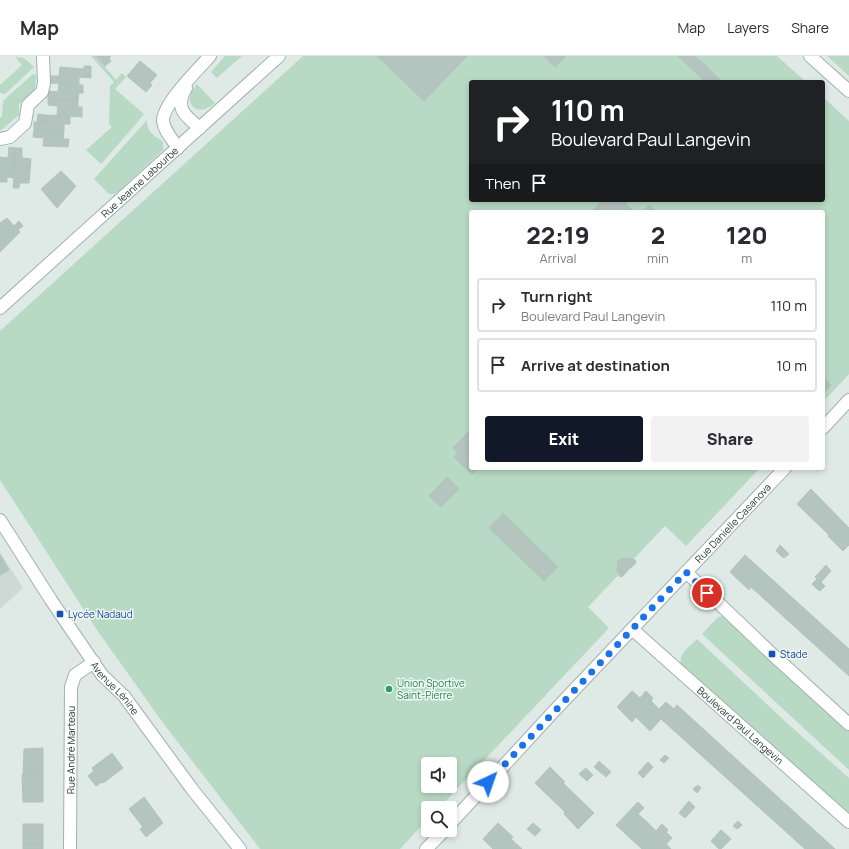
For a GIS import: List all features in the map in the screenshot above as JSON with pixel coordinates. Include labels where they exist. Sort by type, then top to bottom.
[{"type":"street","points":[[0,139],[10,137],[25,123],[28,105],[42,92],[44,83],[43,56]]},
{"type":"street","points":[[178,148],[167,131],[163,119],[168,106],[210,56]]},
{"type":"street","name":"Rue Jeanne Labourbe","points":[[0,308],[279,56]]},
{"type":"street","points":[[810,56],[849,91]]},
{"type":"street","points":[[193,75],[184,91],[181,99],[181,107],[186,117],[200,128]]},
{"type":"street","points":[[825,426],[849,400]]},
{"type":"street","name":"Rue Danielle Casanova","points":[[457,816],[497,771],[783,470]]},
{"type":"street","name":"Avenue Lénine","points":[[0,520],[51,600],[102,675],[124,696],[192,789],[240,849]]},
{"type":"street","points":[[686,572],[772,654],[849,724]]},
{"type":"street","name":"Boulevard Paul Langevin","points":[[632,629],[849,822]]},
{"type":"street","name":"Rue André Marteau","points":[[70,849],[71,687],[75,675],[94,662]]},
{"type":"street","points":[[426,849],[437,837]]},
{"type":"shaded area","points":[[0,552],[23,588],[0,609]]},
{"type":"green space","points":[[91,56],[96,56],[116,80],[122,73],[126,77],[115,89],[144,114],[101,164],[86,150],[112,127],[109,124],[110,86],[114,82]]},
{"type":"green space","points":[[225,56],[242,56],[217,78],[211,72]]},
{"type":"green space","points":[[303,56],[777,56],[804,80],[469,80],[469,202],[825,202],[825,99],[849,121],[849,374],[825,400],[825,210],[469,210],[469,470],[758,470],[686,546],[665,526],[588,607],[609,628],[457,789],[457,757],[421,757],[421,793],[453,793],[446,801],[421,801],[421,826],[400,849],[260,849],[163,723],[97,630],[0,480],[0,331]]},
{"type":"green space","points":[[827,56],[849,56],[849,76]]},
{"type":"green space","points":[[15,57],[24,58],[34,67],[5,94],[0,93],[0,85],[22,65]]},
{"type":"green space","points":[[33,74],[36,75],[35,90],[19,104],[19,115],[0,131],[0,118],[2,116],[3,101]]},
{"type":"green space","points":[[197,84],[215,103],[208,108],[197,109],[190,103],[192,91]]},
{"type":"green space","points":[[147,120],[147,125],[150,131],[163,142],[163,150],[119,191],[114,194],[109,194],[94,179]]},
{"type":"green space","points":[[718,617],[725,617],[849,730],[849,770],[702,634]]},
{"type":"green space","points":[[697,639],[787,723],[849,778],[849,816],[681,664],[681,657],[683,653]]},
{"type":"building","points":[[96,56],[111,56],[109,58],[111,61],[105,66]]},
{"type":"building","points":[[377,56],[467,56],[424,101]]},
{"type":"building","points":[[544,56],[566,56],[555,67],[548,60],[549,58],[547,59]]},
{"type":"building","points":[[678,56],[695,56],[706,66],[698,75]]},
{"type":"building","points":[[140,61],[157,75],[150,83],[152,85],[146,92],[127,76]]},
{"type":"building","points":[[84,66],[91,66],[91,78],[79,77],[79,84],[49,83],[49,76],[59,76],[60,67],[84,69]]},
{"type":"building","points":[[706,66],[720,80],[703,80],[698,75]]},
{"type":"building","points":[[59,84],[83,85],[83,93],[79,93],[78,100],[48,98],[48,91],[58,92]]},
{"type":"building","points":[[48,98],[78,100],[78,107],[82,107],[82,117],[57,115],[58,106],[48,105]]},
{"type":"building","points":[[38,114],[45,115],[45,123],[37,122]]},
{"type":"building","points":[[45,115],[70,116],[70,124],[64,124],[64,131],[34,130],[34,122],[45,123]]},
{"type":"building","points":[[34,130],[64,131],[63,139],[69,139],[68,147],[43,146],[44,138],[33,137]]},
{"type":"building","points":[[9,147],[16,148],[14,178],[7,177],[7,182],[0,182],[0,157],[8,158]]},
{"type":"building","points":[[16,148],[22,148],[22,158],[31,159],[29,183],[20,183],[20,178],[14,178]]},
{"type":"building","points":[[61,171],[76,186],[57,208],[41,189]]},
{"type":"building","points":[[14,178],[20,178],[19,188],[13,188]]},
{"type":"building","points":[[601,202],[627,202],[626,204],[632,210],[593,210]]},
{"type":"building","points":[[649,205],[655,210],[645,210]]},
{"type":"building","points":[[7,218],[14,226],[19,221],[23,226],[18,230],[20,232],[0,252],[0,223]]},
{"type":"building","points":[[825,379],[831,385],[825,392]]},
{"type":"building","points":[[469,431],[469,470],[476,470],[472,474],[460,463],[464,458],[453,448]]},
{"type":"building","points":[[458,453],[464,458],[460,463],[454,457]]},
{"type":"building","points":[[447,477],[459,489],[441,507],[429,496]]},
{"type":"building","points":[[811,489],[849,528],[849,545],[843,551],[797,504]]},
{"type":"building","points":[[503,513],[558,567],[544,581],[489,528]]},
{"type":"building","points":[[780,545],[785,550],[780,555],[776,551]]},
{"type":"building","points":[[785,550],[789,554],[784,558],[780,555]]},
{"type":"building","points":[[0,555],[9,570],[0,575]]},
{"type":"building","points":[[745,555],[849,649],[849,676],[751,587],[749,590],[730,572]]},
{"type":"building","points":[[629,558],[635,560],[636,563],[623,576],[620,577],[617,570],[618,561],[620,559]]},
{"type":"building","points":[[826,565],[831,571],[821,582],[815,577]]},
{"type":"building","points":[[817,579],[821,582],[816,588],[812,584]]},
{"type":"building","points":[[821,582],[825,586],[820,591],[816,588]]},
{"type":"building","points":[[632,691],[640,698],[646,691],[653,698],[651,701],[659,709],[666,702],[674,709],[677,705],[835,849],[805,849],[661,719],[650,731],[636,717],[632,722],[617,707]]},
{"type":"building","points":[[43,748],[43,775],[23,775],[24,749]]},
{"type":"building","points":[[112,753],[123,768],[103,783],[102,782],[96,786],[88,776],[94,771],[92,768]]},
{"type":"building","points":[[665,755],[669,758],[664,763],[660,760]]},
{"type":"building","points":[[599,761],[611,772],[606,777],[594,767]]},
{"type":"building","points":[[648,762],[653,767],[643,778],[638,773]]},
{"type":"building","points":[[550,767],[565,782],[563,783],[594,813],[578,829],[564,814],[565,812],[535,783]]},
{"type":"building","points":[[586,768],[593,775],[587,781],[579,774]]},
{"type":"building","points":[[22,775],[43,775],[43,802],[23,802]]},
{"type":"building","points":[[698,785],[701,788],[697,793],[693,789]]},
{"type":"building","points":[[144,797],[163,823],[146,837],[140,829],[143,827],[129,809]]},
{"type":"building","points":[[689,801],[695,807],[685,818],[679,813]]},
{"type":"building","points":[[638,802],[644,808],[638,814],[647,822],[631,839],[616,825]]},
{"type":"building","points":[[738,821],[742,825],[737,829],[733,826]]},
{"type":"building","points":[[647,822],[656,831],[662,824],[668,830],[651,849],[642,849],[631,839]]},
{"type":"building","points":[[498,823],[513,837],[511,839],[522,849],[493,849],[483,839]]},
{"type":"building","points":[[533,823],[541,830],[535,836],[527,829]]},
{"type":"building","points":[[23,824],[43,824],[43,845],[23,845]]},
{"type":"building","points":[[721,830],[731,839],[721,849],[719,849],[711,841]]},
{"type":"building","points":[[666,832],[672,838],[666,844],[671,849],[651,849]]},
{"type":"building","points":[[23,845],[43,845],[43,849],[23,849]]},
{"type":"place","name":"Lycée Nadaud","points":[[60,614]]},
{"type":"place","name":"Stade","points":[[772,654]]},
{"type":"place","name":"Union Sportive Saint-Pierre","points":[[389,689]]},
{"type":"route","points":[[488,782],[686,572],[707,593]]}]
